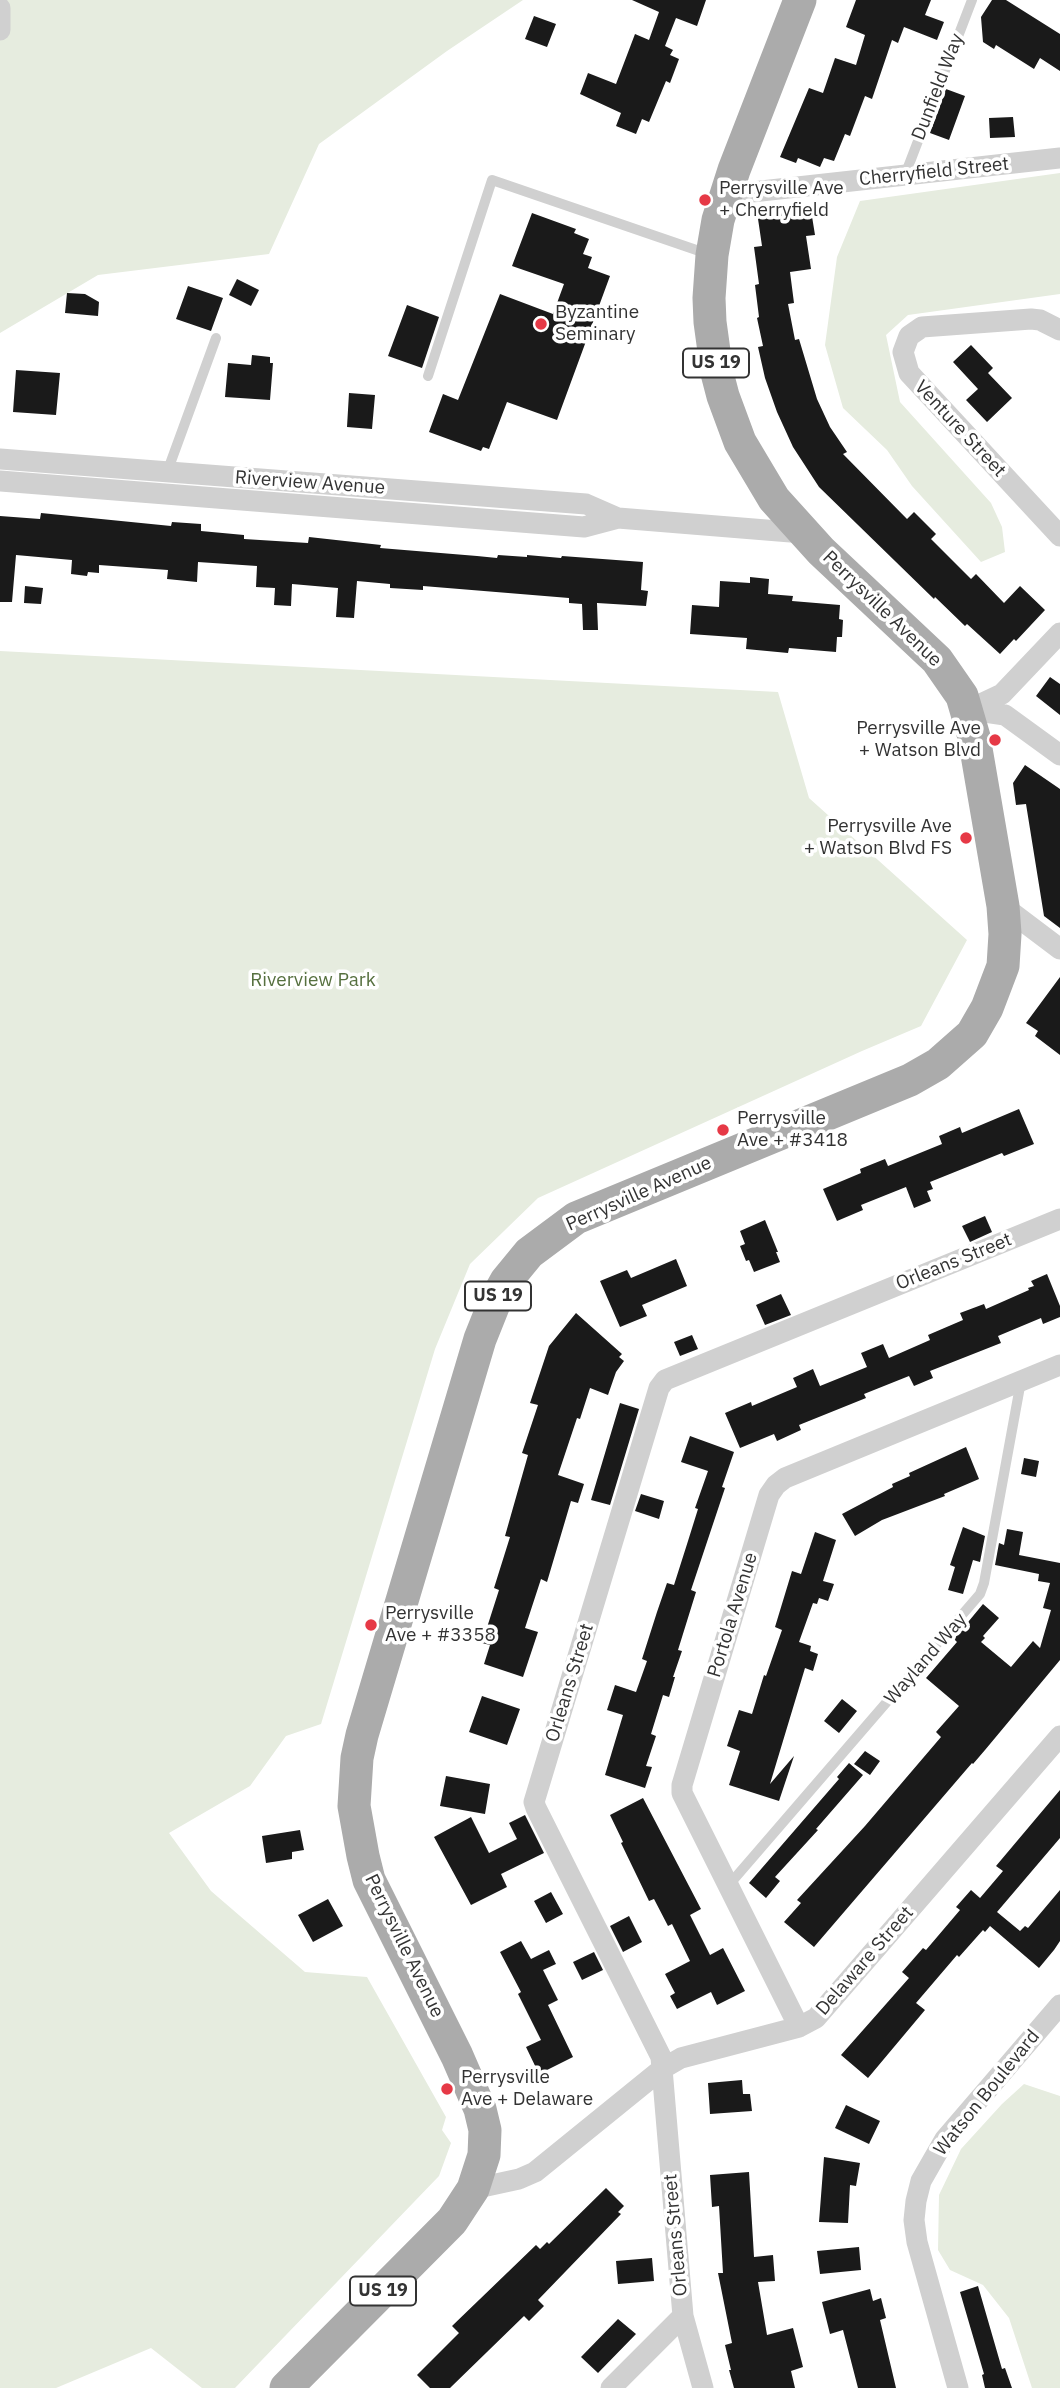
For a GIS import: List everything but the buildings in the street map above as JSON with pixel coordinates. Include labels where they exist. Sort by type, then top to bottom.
[{"type":"main road","name":"Perrysville Avenue","points":[[286,2388],[452,2221],[473,2189],[484,2155],[485,2130],[480,2109],[457,2056],[369,1880],[358,1832],[354,1793],[362,1735],[488,1318],[506,1281],[517,1266],[544,1240],[576,1218],[910,1080],[950,1055],[972,1034],[999,980],[1005,950],[1003,906],[968,710],[955,683],[937,660],[803,533],[774,499],[751,464],[723,396],[710,322],[712,255],[725,195],[800,0]]},
{"type":"street","points":[[0,8],[0,30]]},
{"type":"street","name":"Cherryfield Street","points":[[725,195],[1060,158]]},
{"type":"street","name":"Venture Street","points":[[1060,330],[1040,320],[1031,319],[922,327],[909,336],[903,352],[906,368],[914,380],[1060,536]]},
{"type":"street","name":"Riverview Avenue","points":[[0,460],[586,504],[618,518],[803,533]]},
{"type":"street","name":"Riverview Avenue","points":[[0,481],[584,527],[618,518]]},
{"type":"street","points":[[968,710],[1006,691],[1060,633]]},
{"type":"street","points":[[968,710],[1004,715],[1060,755]]},
{"type":"street","points":[[1003,906],[1060,949]]},
{"type":"street","name":"Orleans Street","points":[[703,2388],[683,2316],[661,2057],[534,1802],[659,1388],[665,1380],[1060,1219]]},
{"type":"street","name":"Portola Avenue","points":[[799,2027],[685,1801],[682,1785],[772,1489],[785,1478],[1060,1365]]},
{"type":"street","name":"Delaware Street","points":[[473,2189],[519,2179],[535,2172],[662,2069],[691,2054],[799,2027],[823,2012],[1060,1736]]},
{"type":"street","name":"Watson Boulevard","points":[[958,2388],[917,2242],[914,2220],[921,2180],[945,2139],[1060,2005]]},
{"type":"street","points":[[611,2388],[683,2316]]},
{"type":"lane","name":"Dunfield Way","points":[[905,175],[972,0]]},
{"type":"lane","points":[[428,376],[492,180],[712,255]]},
{"type":"lane","points":[[160,494],[216,338]]},
{"type":"lane","name":"Wayland Way","points":[[728,1886],[980,1594],[1021,1381]]},
{"type":"green space","points":[[0,0],[523,0],[447,51],[319,144],[269,254],[98,275],[0,333]]},
{"type":"green space","points":[[1060,173],[1060,294],[908,315],[886,335],[900,402],[991,503],[1002,527],[1005,552],[981,562],[912,486],[887,450],[843,408],[825,345],[837,257],[860,201]]},
{"type":"green space","name":"Riverview Park","points":[[0,651],[778,692],[809,798],[967,940],[921,1026],[538,1198],[470,1264],[435,1349],[321,1724],[286,1736],[250,1786],[169,1833],[211,1891],[305,1972],[367,1977],[446,2117],[442,2130],[451,2143],[439,2176],[235,2388],[202,2388],[151,2348],[56,2388],[0,2388]]},
{"type":"green space","points":[[1024,2084],[1060,2096],[1060,2388],[1032,2388],[1009,2318],[983,2285],[950,2270],[938,2250],[939,2195],[961,2149]]},
{"type":"place","name":"Perrysville Ave + Cherryfield","points":[[705,200]]},
{"type":"place","name":"Byzantine Seminary","points":[[541,324]]},
{"type":"place","name":"Perrysville Ave + Watson Blvd","points":[[995,740]]},
{"type":"place","name":"Perrysville Ave + Watson Blvd FS","points":[[966,838]]},
{"type":"place","name":"Perrysville Ave + #3418","points":[[723,1130]]},
{"type":"place","name":"Perrysville Ave + #3358","points":[[371,1625]]},
{"type":"place","name":"Perrysville Ave + Delaware","points":[[447,2089]]}]
